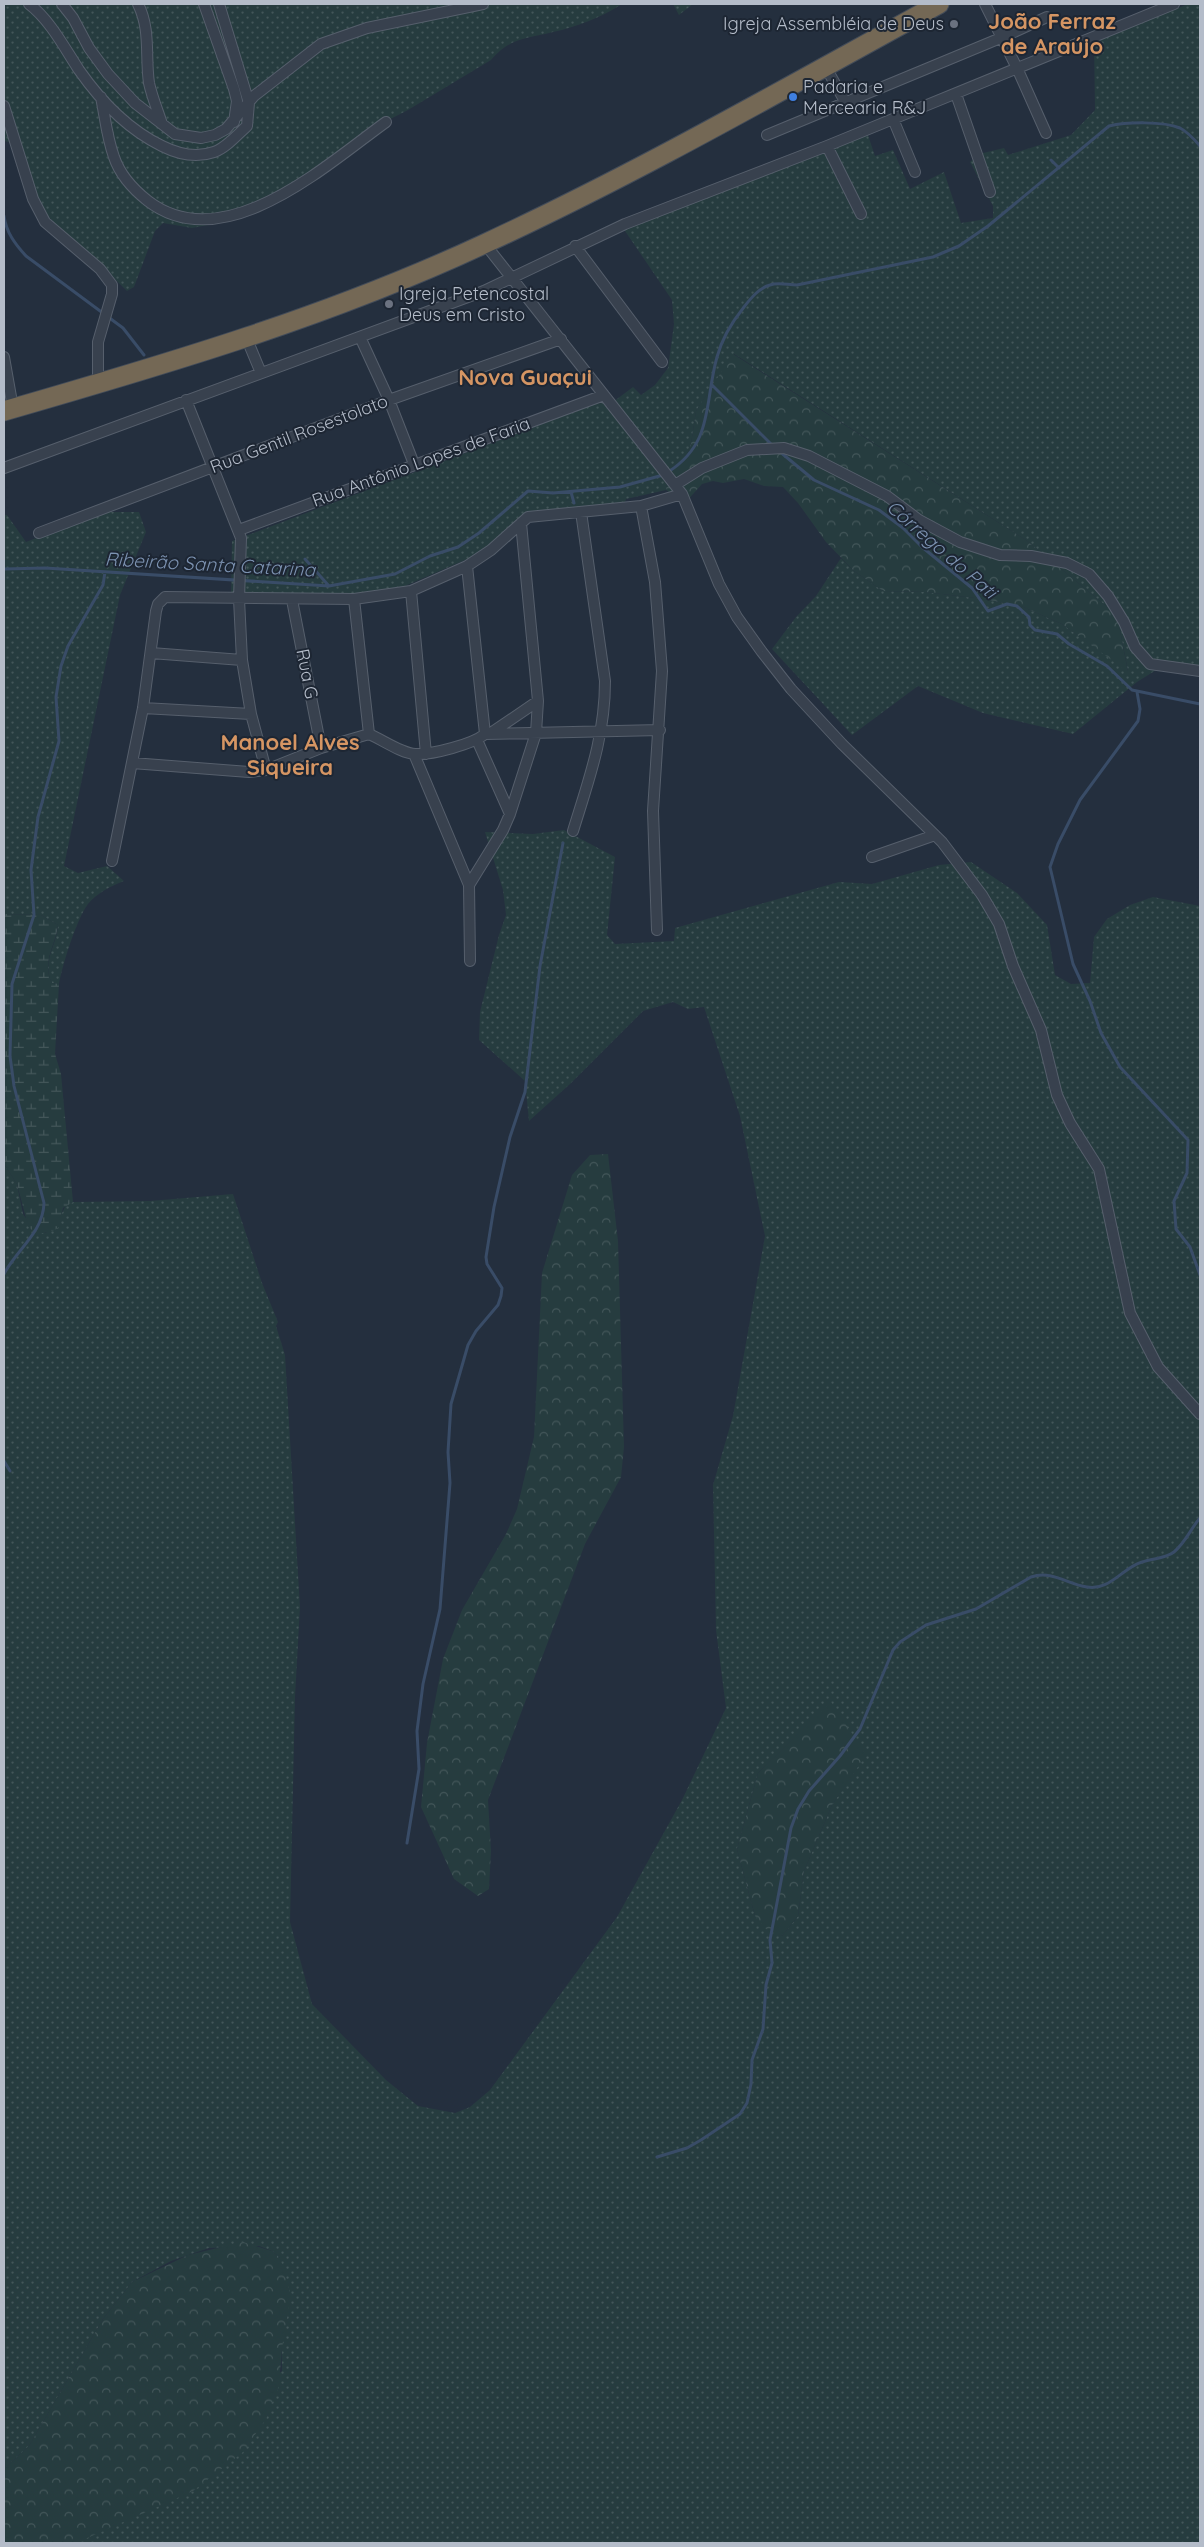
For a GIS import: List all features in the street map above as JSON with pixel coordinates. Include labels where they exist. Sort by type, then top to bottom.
[{"type":"highway","points":[[8,409],[98,384],[319,312],[485,244],[634,170],[939,4]]},
{"type":"street","points":[[28,4],[46,22],[101,96],[139,133],[173,151],[196,156],[215,152],[246,126],[249,103],[219,4]]},
{"type":"street","points":[[62,4],[108,74],[135,103],[175,134],[201,138],[226,130],[254,96],[321,44],[367,28],[483,4]]},
{"type":"street","points":[[138,4],[145,21],[149,44],[149,83],[163,125]]},
{"type":"street","points":[[204,4],[234,88],[237,101],[234,122]]},
{"type":"street","points":[[985,4],[1003,38],[1046,133]]},
{"type":"street","points":[[4,468],[484,291],[625,224],[827,146],[1174,4]]},
{"type":"street","points":[[767,135],[1003,38],[1047,17]]},
{"type":"street","points":[[825,66],[846,103]]},
{"type":"street","points":[[956,94],[990,192]]},
{"type":"street","points":[[101,96],[114,158],[124,176],[139,194],[157,207],[177,216],[202,220],[228,218],[261,206],[294,186],[386,122]]},
{"type":"street","points":[[4,106],[32,199],[45,222],[66,242],[100,269],[112,285],[112,294],[98,342],[98,384]]},
{"type":"street","points":[[893,119],[915,172]]},
{"type":"street","points":[[827,146],[861,214]]},
{"type":"street","points":[[485,244],[676,486],[719,584],[737,617],[762,652],[791,689],[842,744],[957,859],[999,924],[1013,966],[1041,1030],[1057,1095],[1070,1123],[1099,1169],[1130,1313],[1158,1367],[1200,1414]]},
{"type":"street","points":[[576,246],[662,362]]},
{"type":"street","points":[[246,337],[261,373]]},
{"type":"street","points":[[360,337],[389,400],[414,464]]},
{"type":"street","name":"Rua Gentil Rosestolato","points":[[38,533],[389,400],[561,339]]},
{"type":"street","points":[[4,357],[8,409]]},
{"type":"street","name":"Rua Antônio Lopes de Faria","points":[[239,530],[604,395]]},
{"type":"street","points":[[186,400],[214,466],[241,538],[239,599],[242,660],[251,714],[266,770]]},
{"type":"street","points":[[112,861],[143,708],[156,611],[162,600],[171,596],[292,600],[354,599],[410,591],[467,566],[491,550],[528,516],[641,506],[676,486],[702,468],[747,450],[765,447],[784,448],[809,456],[879,492],[919,520],[960,542],[1000,555],[1032,556],[1067,563],[1089,574],[1108,596],[1124,622],[1134,648],[1150,664],[1200,671]]},
{"type":"street","points":[[641,506],[656,582],[662,671],[660,730],[653,811],[657,930]]},
{"type":"street","points":[[573,831],[602,732],[605,681],[581,512]]},
{"type":"street","points":[[469,885],[504,830],[536,733],[538,701],[522,523]]},
{"type":"street","points":[[467,566],[484,736],[510,814]]},
{"type":"street","points":[[410,591],[426,754]]},
{"type":"street","points":[[354,599],[369,734]]},
{"type":"street","name":"Rua G","points":[[292,600],[321,748]]},
{"type":"street","points":[[151,652],[242,660]]},
{"type":"street","points":[[484,736],[538,701]]},
{"type":"street","points":[[143,708],[251,714]]},
{"type":"street","points":[[132,764],[240,772],[266,770],[321,748],[369,734],[414,754],[426,754],[484,736],[660,730]]},
{"type":"street","points":[[414,754],[469,885],[470,961]]},
{"type":"street","points":[[872,857],[935,835]]},
{"type":"green space","points":[[4,4],[622,4],[580,24],[512,43],[498,52],[491,60],[408,110],[365,132],[301,184],[251,213],[229,221],[192,228],[163,223],[155,231],[134,287],[127,291],[64,236],[48,219],[30,187],[13,143],[4,141]]},
{"type":"green space","points":[[673,4],[693,4],[679,15]]},
{"type":"green space","points":[[1188,4],[1200,4],[1200,675],[1161,667],[1137,682],[1073,734],[983,713],[918,686],[852,735],[772,649],[796,617],[816,596],[841,558],[854,571],[883,591],[925,592],[1021,606],[1062,624],[1128,671],[1117,615],[1026,540],[734,354],[696,411],[691,444],[685,459],[668,475],[666,490],[626,499],[625,503],[524,514],[479,554],[398,589],[366,596],[231,596],[232,541],[594,404],[613,402],[633,387],[641,395],[655,385],[668,368],[674,324],[672,300],[623,228],[868,135],[875,156],[893,150],[910,189],[944,172],[961,223],[993,218],[993,206],[970,162],[979,154],[1004,148],[1008,155],[1071,135],[1095,110],[1094,42]]},
{"type":"green space","points":[[733,354],[1026,540],[1117,615],[1128,672],[1062,624],[1021,606],[925,592],[883,591],[854,571],[826,542],[798,503],[783,487],[764,486],[744,479],[723,483],[713,481],[702,484],[685,503],[666,490],[668,475],[685,459],[691,444],[696,411]]},
{"type":"green space","points":[[103,512],[139,512],[146,532],[120,595],[64,866],[78,873],[107,866],[124,881],[100,893],[88,904],[70,942],[59,984],[52,983],[48,968],[58,925],[41,915],[4,914],[4,515],[7,515],[26,542]]},
{"type":"green space","points":[[564,830],[615,857],[607,935],[615,944],[674,941],[675,928],[839,882],[872,884],[939,865],[971,862],[1017,893],[1047,925],[1055,975],[1071,984],[1090,983],[1094,937],[1107,919],[1130,905],[1153,897],[1200,906],[1200,2543],[76,2543],[282,2371],[280,2258],[272,2251],[259,2246],[209,2248],[171,2261],[132,2282],[103,2319],[29,2446],[4,2469],[4,1164],[17,1184],[23,1214],[35,1231],[46,1233],[61,1215],[66,1205],[73,1202],[150,1201],[233,1194],[262,1283],[278,1322],[276,1326],[285,1355],[300,1607],[295,1697],[290,1922],[312,2004],[386,2080],[418,2106],[455,2113],[470,2107],[490,2090],[617,1917],[682,1800],[726,1708],[716,1630],[713,1485],[733,1416],[765,1236],[740,1116],[704,1007],[688,1009],[673,1002],[643,1011],[570,1084],[529,1121],[525,1081],[479,1040],[480,1012],[499,935],[506,915],[503,890],[485,832],[533,834]],"holes":[[[831,1703],[865,1755],[832,1805],[804,1871],[798,1916],[782,1936],[755,1916],[737,1849],[758,1773]]]},
{"type":"green space","points":[[4,914],[41,915],[58,925],[48,968],[52,983],[59,984],[55,1054],[61,1074],[73,1202],[63,1208],[59,1227],[43,1233],[39,1233],[28,1226],[17,1184],[4,1164]]},
{"type":"green space","points":[[608,1154],[618,1241],[624,1447],[621,1477],[585,1544],[488,1800],[491,1851],[489,1889],[478,1896],[454,1879],[421,1807],[427,1743],[443,1659],[462,1610],[506,1534],[517,1509],[534,1437],[542,1273],[572,1175],[590,1155]]},
{"type":"green space","points":[[831,1702],[866,1755],[832,1805],[804,1871],[798,1916],[782,1936],[767,1930],[755,1916],[737,1849],[758,1773]]},
{"type":"green space","points":[[243,2242],[272,2251],[280,2258],[291,2295],[282,2347],[279,2386],[266,2419],[243,2452],[193,2491],[76,2543],[4,2543],[4,2469],[29,2446],[103,2319],[132,2282],[188,2255]]},
{"type":"waterway","name":"Ribeirão Santa Catarina","points":[[668,472],[683,461],[700,435],[705,421],[713,374],[722,343],[728,330],[740,313],[752,297],[762,288],[776,284],[797,285],[933,257],[959,246],[988,226],[1109,126],[1144,123],[1164,124],[1180,128],[1200,146]]},
{"type":"waterway","points":[[1051,160],[1059,168]]},
{"type":"waterway","points":[[4,216],[12,237],[26,256],[123,328],[144,355]]},
{"type":"waterway","name":"Córrego do Pati","points":[[712,385],[773,446]]},
{"type":"waterway","name":"Córrego do Pati","points":[[779,451],[814,480],[879,510],[903,528],[922,547],[972,588],[988,611],[1007,604],[1017,606],[1029,617],[1030,625],[1035,630],[1057,634],[1069,644],[1107,666],[1132,690],[1200,704]]},
{"type":"waterway","name":"Ribeirão Santa Catarina","points":[[4,569],[45,568],[329,586],[395,574],[430,556],[458,547],[479,533],[528,491],[553,493],[620,487],[663,475]]},
{"type":"waterway","points":[[571,492],[574,503]]},
{"type":"waterway","points":[[305,559],[329,586]]},
{"type":"waterway","points":[[4,1274],[34,1232],[43,1214],[44,1203],[14,1086],[10,1056],[12,984],[34,915],[31,870],[38,817],[59,741],[56,697],[61,666],[68,646],[103,585],[105,572]]},
{"type":"waterway","name":"Córrego do Pati","points":[[1137,692],[1140,709],[1138,721],[1080,800],[1058,844],[1050,867],[1073,964],[1090,1001],[1101,1033],[1120,1067],[1188,1140],[1187,1173],[1174,1201],[1176,1229],[1190,1247],[1200,1275]]},
{"type":"waterway","points":[[407,1843],[419,1769],[417,1731],[423,1684],[440,1609],[450,1483],[448,1452],[451,1404],[468,1345],[476,1331],[498,1305],[501,1296],[502,1288],[487,1264],[486,1257],[494,1207],[510,1137],[525,1092],[540,966],[563,843]]},
{"type":"waterway","points":[[4,1461],[10,1471]]},
{"type":"waterway","points":[[657,2157],[687,2148],[701,2140],[740,2114],[747,2103],[751,2084],[752,2060],[763,2029],[766,1985],[772,1963],[770,1940],[791,1828],[798,1809],[809,1791],[840,1756],[860,1729],[893,1650],[900,1642],[926,1625],[976,1609],[1031,1577],[1046,1575],[1087,1587],[1102,1586],[1135,1565],[1167,1556],[1174,1552],[1200,1518]]},
{"type":"place","name":"Igreja Assembléia de Deus","points":[[954,24]]},
{"type":"place","name":"Padaria e Mercearia R&J","points":[[793,97]]},
{"type":"place","name":"Igreja Petencostal Deus em Cristo","points":[[389,304]]},
{"type":"district","name":"João Ferraz de Araújo","points":[[1052,34]]},
{"type":"district","name":"Nova Guaçui","points":[[525,377]]},
{"type":"district","name":"Manoel Alves Siqueira","points":[[290,754]]}]
